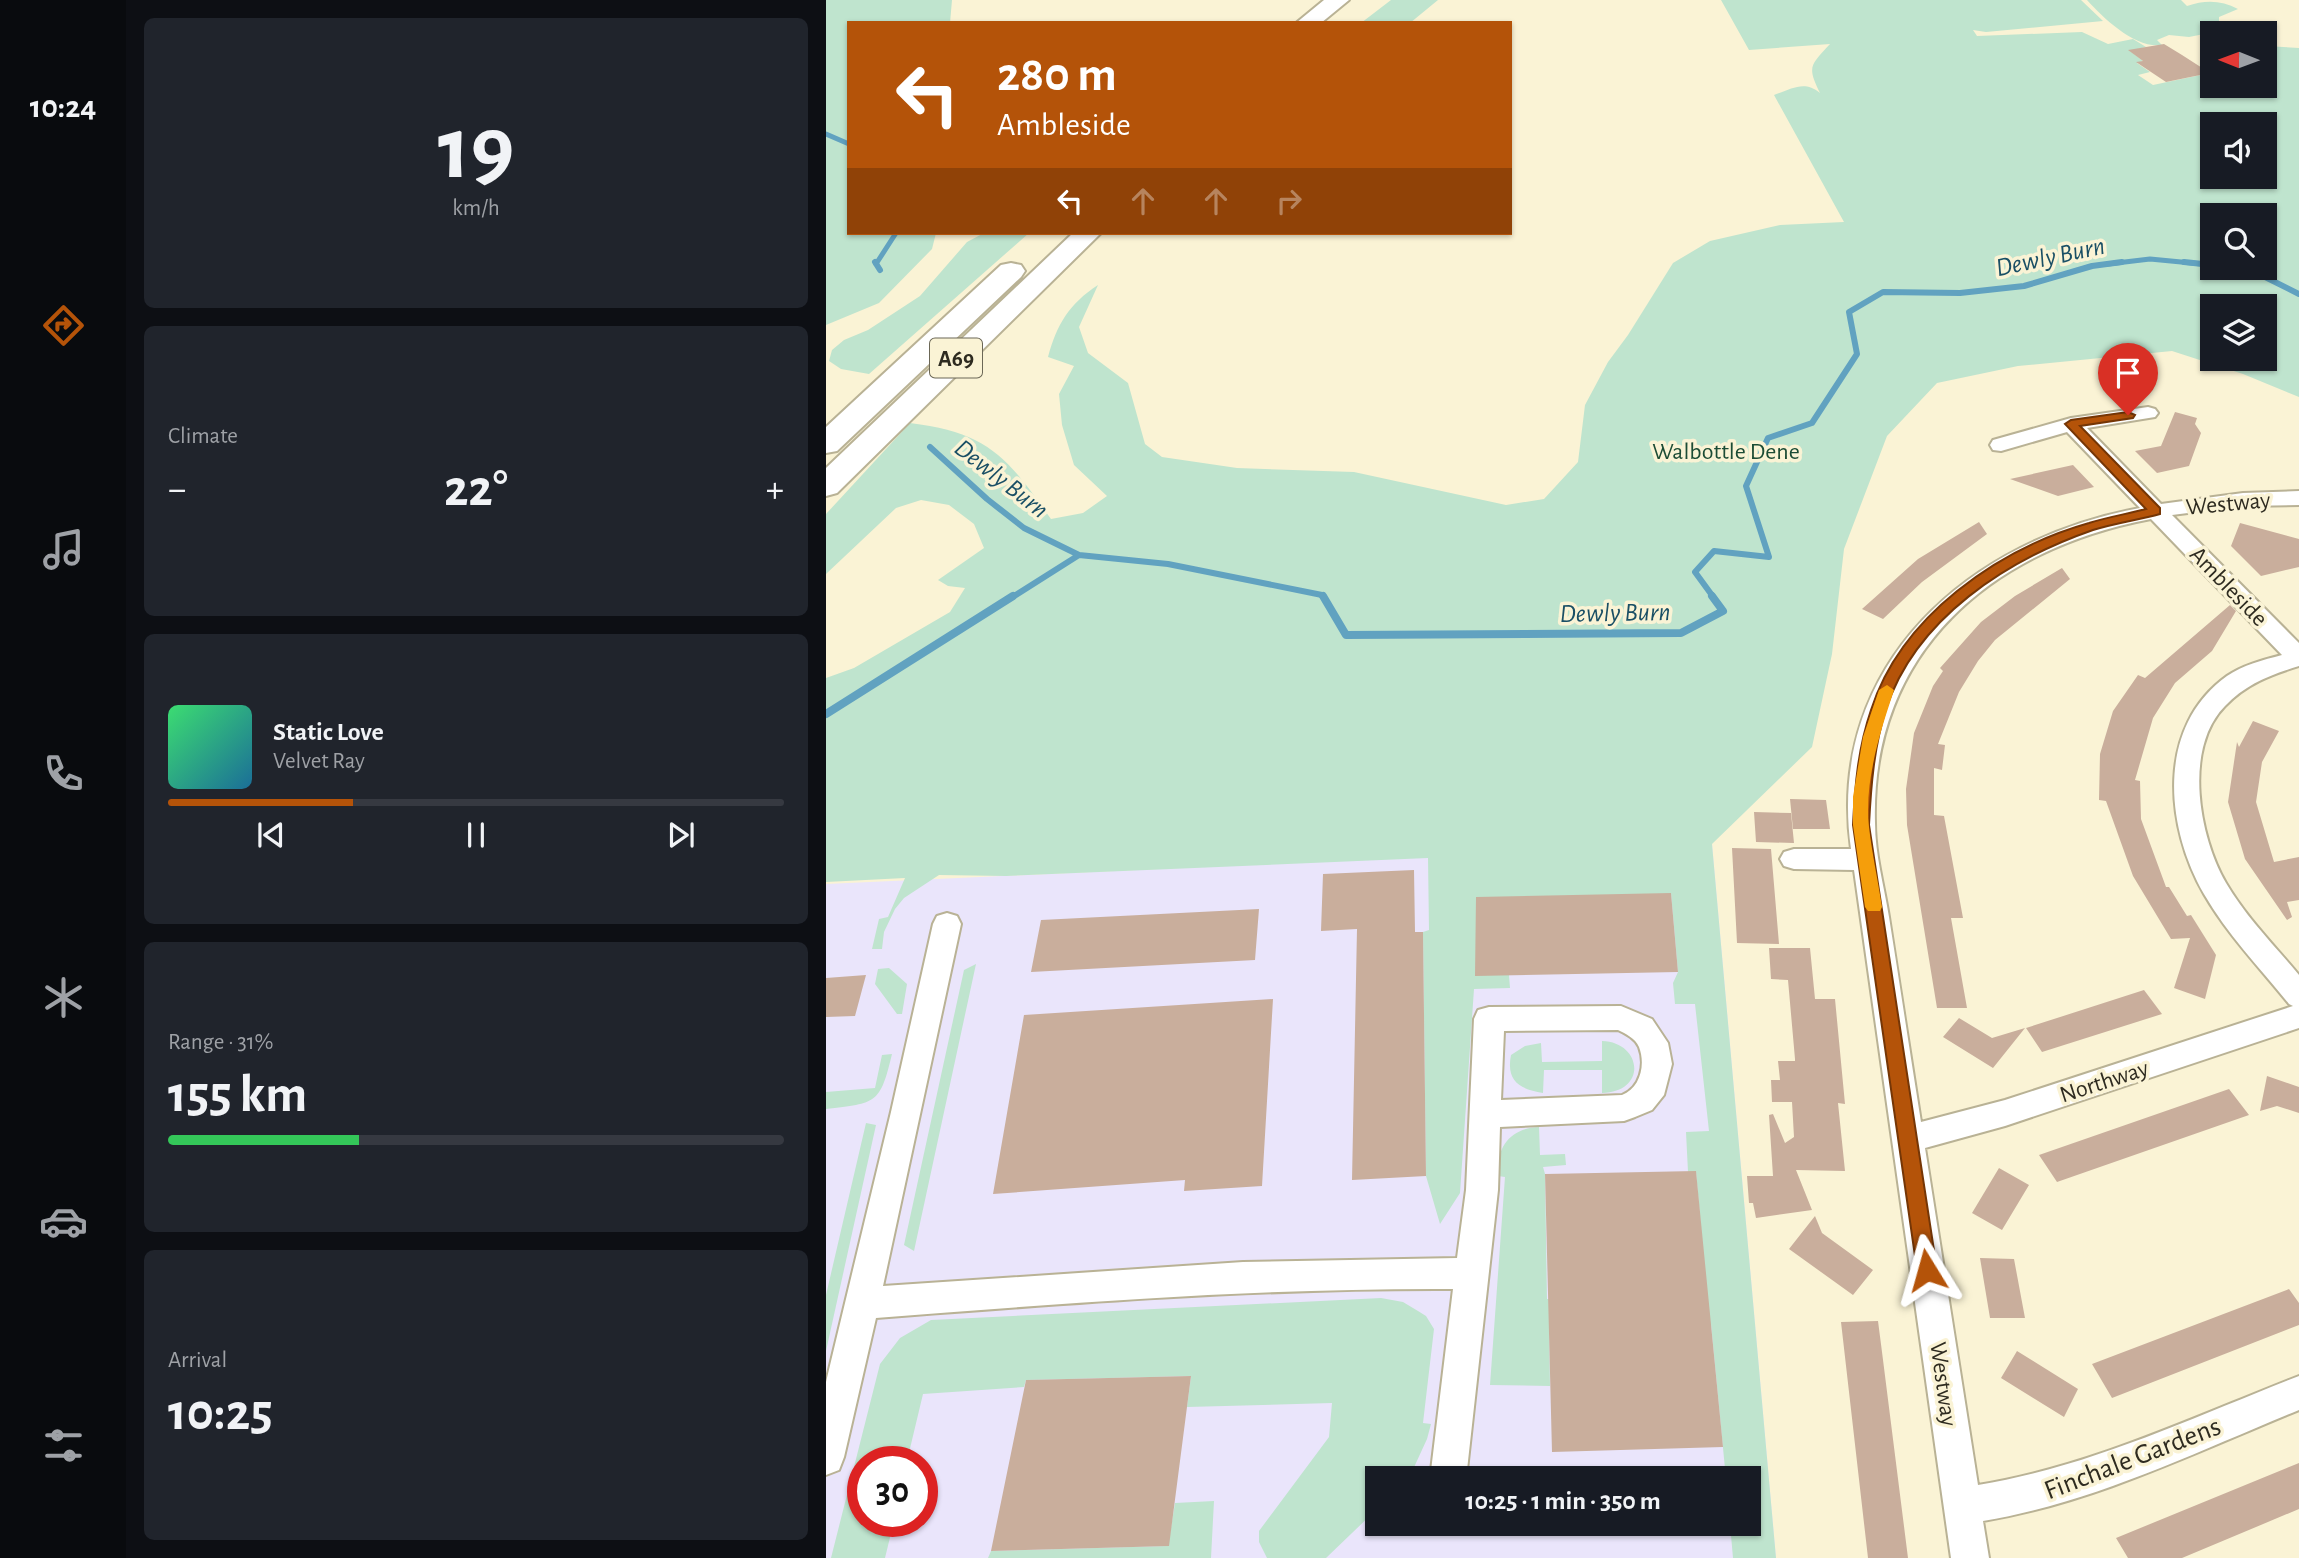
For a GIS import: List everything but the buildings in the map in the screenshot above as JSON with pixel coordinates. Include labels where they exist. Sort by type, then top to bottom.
[{"type":"highway","points":[[1311,21],[1347,4]]},
{"type":"highway","points":[[1338,21],[1347,4]]},
{"type":"highway","name":"A69","points":[[826,489],[839,440],[971,305],[1052,235]]},
{"type":"highway","name":"A69","points":[[839,440],[1086,235]]},
{"type":"street","points":[[2001,445],[2071,424],[2148,413]]},
{"type":"street","name":"Ambleside","points":[[2071,424],[2299,658]]},
{"type":"street","name":"Westway","points":[[1970,1558],[1861,825],[1861,806],[1871,737],[1879,707],[1912,645],[1936,617],[1960,596],[2020,556],[2092,526],[2156,511],[2228,500],[2299,498]]},
{"type":"street","points":[[2299,658],[2254,672],[2233,684],[2214,702],[2191,745],[2186,801],[2197,847],[2214,887],[2299,996]]},
{"type":"street","points":[[1794,859],[1867,860]]},
{"type":"street","points":[[826,1457],[947,924]]},
{"type":"street","name":"Northway","points":[[1908,1139],[2005,1114],[2299,1016]]},
{"type":"street","points":[[1450,1466],[1482,1190],[1485,1114],[1489,1018],[1621,1018],[1641,1028],[1653,1043],[1657,1064],[1653,1086],[1641,1101],[1625,1108],[1485,1114]]},
{"type":"street","points":[[862,1303],[1186,1279],[1376,1272],[1472,1274]]},
{"type":"street","name":"Finchale Gardens","points":[[1962,1506],[2029,1495],[2082,1479],[2299,1393]]},
{"type":"shaded area","points":[[1712,844],[1776,1558],[826,1558],[826,884]]},
{"type":"green space","points":[[826,0],[952,0],[950,21],[847,21],[847,235],[936,235],[932,249],[879,303],[826,325]]},
{"type":"green space","points":[[1391,0],[1438,0],[1412,21],[1364,21]]},
{"type":"green space","name":"Walbottle Dene","points":[[1721,0],[2081,0],[2103,21],[1986,32],[1973,30],[1977,36],[2082,32],[2108,44],[2133,39],[2146,47],[2130,51],[2143,61],[2137,63],[2150,72],[2138,75],[2153,85],[2200,75],[2200,98],[2277,98],[2277,47],[2299,48],[2299,397],[2234,371],[2277,371],[2277,294],[2200,294],[2200,360],[2172,351],[2018,366],[1937,383],[1887,436],[1844,549],[1832,654],[1812,747],[1712,844],[1776,1558],[1733,1558],[1731,1536],[1761,1536],[1761,1466],[1725,1466],[1711,1324],[1549,1327],[1550,1386],[1490,1385],[1505,1177],[1498,1176],[1499,1156],[1507,1141],[1520,1131],[1539,1127],[1540,1155],[1565,1154],[1566,1165],[1543,1167],[1547,1299],[1707,1295],[1696,1172],[1688,1172],[1686,1132],[1709,1131],[1695,1004],[1675,1004],[1673,983],[1678,972],[1671,893],[1509,975],[1510,988],[1474,989],[1460,1193],[1440,1224],[1426,1176],[1423,932],[1429,930],[1428,858],[1006,876],[939,875],[904,898],[895,909],[884,932],[882,949],[872,949],[879,919],[888,917],[905,878],[826,882],[826,678],[854,668],[950,612],[965,588],[948,586],[938,580],[984,548],[974,524],[949,505],[921,500],[896,508],[826,574],[826,514],[910,423],[937,427],[978,441],[1008,464],[1051,519],[1083,513],[1107,496],[1074,465],[1062,425],[1059,394],[1074,366],[1048,357],[1060,325],[1072,307],[1098,285],[1079,327],[1088,353],[1128,383],[1145,444],[1162,457],[1237,468],[1354,472],[1506,505],[1544,499],[1578,462],[1585,405],[1608,362],[1673,263],[1710,241],[1780,225],[1844,222],[1774,95],[1803,86],[1820,93],[1812,71],[1818,57],[1830,44],[1749,50]]},
{"type":"green space","points":[[2087,0],[2181,0],[2187,6],[2213,2],[2238,9],[2219,17],[2219,21],[2200,21],[2200,35],[2189,37],[2169,35],[2157,40],[2162,45],[2152,45],[2131,38],[2102,16]]},
{"type":"green space","points":[[980,235],[1027,235],[869,374],[841,369],[829,361],[832,350],[844,340],[868,330],[920,296],[967,242]]},
{"type":"green space","points":[[976,964],[914,1251],[904,1245],[964,970]]},
{"type":"green space","points":[[889,968],[907,984],[902,1014],[897,1014],[875,984],[878,969]]},
{"type":"green space","points":[[1602,1041],[1615,1043],[1625,1049],[1632,1058],[1633,1076],[1627,1085],[1617,1091],[1602,1093],[1602,1070],[1544,1070],[1543,1093],[1521,1086],[1513,1077],[1511,1055],[1525,1046],[1541,1043],[1542,1062],[1602,1061]]},
{"type":"green space","points":[[892,1054],[884,1083],[874,1098],[856,1105],[826,1109],[826,1092],[875,1088],[882,1055]]},
{"type":"green space","points":[[866,1123],[876,1125],[826,1351],[826,1295]]},
{"type":"green space","points":[[1381,1298],[1403,1302],[1426,1316],[1434,1329],[1423,1423],[1431,1424],[1414,1466],[1365,1466],[1365,1521],[1326,1558],[1267,1558],[1259,1542],[1259,1531],[1329,1437],[1332,1403],[1187,1407],[1191,1376],[1026,1380],[1024,1387],[923,1394],[911,1446],[859,1446],[880,1364],[900,1338],[931,1320]]},
{"type":"green space","points":[[847,1495],[847,1537],[890,1537],[885,1558],[831,1558]]},
{"type":"green space","points":[[1214,1501],[1211,1558],[988,1558],[991,1551],[1168,1546],[1175,1503]]},
{"type":"waterway","name":"Dewly Burn","points":[[826,134],[847,143]]},
{"type":"waterway","name":"Dewly Burn","points":[[876,264],[895,235]]},
{"type":"waterway","name":"Dewly Burn","points":[[2108,264],[2150,259],[2200,264]]},
{"type":"waterway","name":"Dewly Burn","points":[[1714,598],[1695,572],[1714,551],[1769,557],[1746,486],[1768,438],[1812,423],[1857,354],[1849,312],[1883,292],[1960,293],[2024,286],[2092,266],[2122,262]]},
{"type":"waterway","name":"Dewly Burn","points":[[2184,262],[2200,264]]},
{"type":"waterway","name":"Dewly Burn","points":[[876,264],[880,270]]},
{"type":"waterway","name":"Dewly Burn","points":[[2271,280],[2299,294]]},
{"type":"waterway","name":"Dewly Burn","points":[[930,447],[987,499],[1024,528],[1079,555]]},
{"type":"waterway","points":[[1011,598],[1079,555]]},
{"type":"waterway","name":"Dewly Burn","points":[[1079,555],[1168,564],[1322,595],[1324,598]]},
{"type":"waterway","points":[[826,714],[1013,596]]},
{"type":"waterway","name":"Dewly Burn","points":[[1323,596],[1346,635],[1681,633],[1723,611],[1712,596]]},
{"type":"slow traffic","points":[[1874,907],[1861,825],[1861,797],[1871,737],[1887,690]]},
{"type":"route","points":[[1927,1270],[1861,825],[1861,797],[1871,737],[1879,707],[1912,645],[1936,617],[1960,596],[2020,556],[2057,539],[2092,526],[2156,511],[2071,424],[2128,415]]}]
